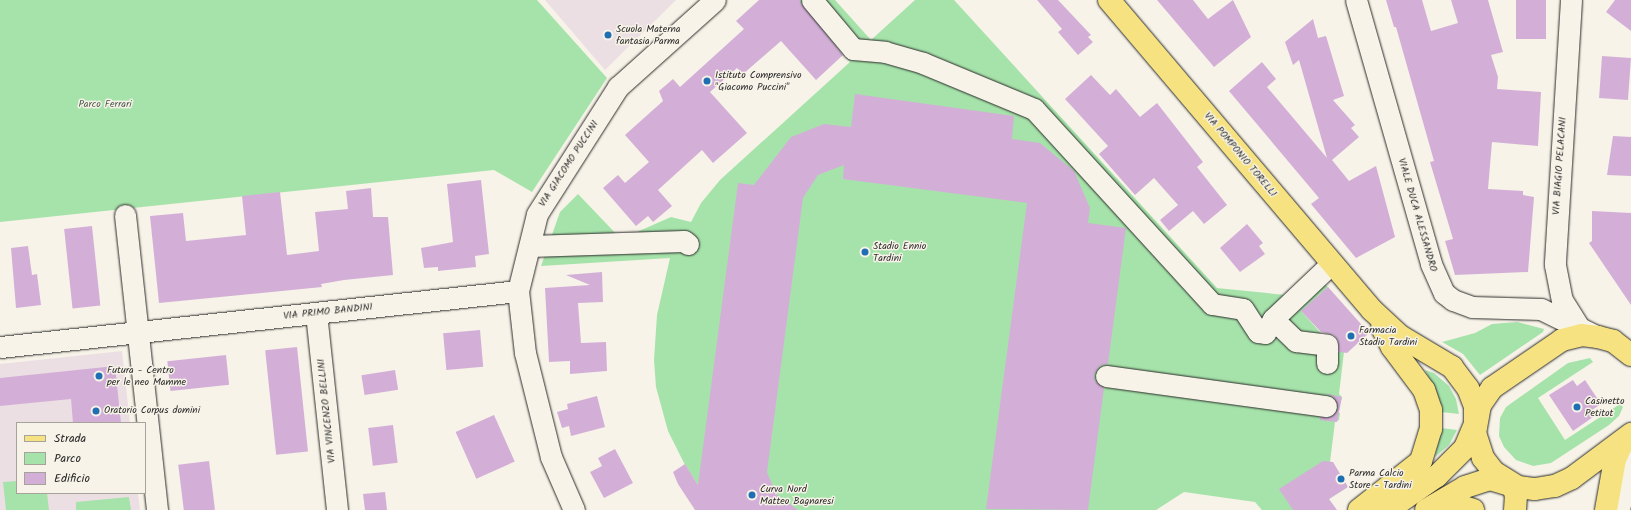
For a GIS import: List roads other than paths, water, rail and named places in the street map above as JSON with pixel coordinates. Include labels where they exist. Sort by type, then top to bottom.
[{"type":"main road","name":"VIA POMPONIO TORELLI","points":[[1109,0],[1372,310],[1400,336],[1447,364],[1461,377],[1473,400],[1477,442],[1483,458],[1494,472],[1509,483]]},
{"type":"main road","name":"VIA POMPONIO TORELLI","points":[[1359,510],[1421,461],[1431,429],[1431,410],[1424,390],[1392,347],[1372,310]]},
{"type":"main road","points":[[1388,510],[1449,466],[1465,448],[1486,395],[1507,376],[1562,340],[1582,335],[1605,336],[1631,355]]},
{"type":"main road","points":[[1426,510],[1479,482],[1490,479],[1535,489],[1555,486],[1580,472],[1629,440]]},
{"type":"main road","points":[[1606,510],[1614,460],[1629,440]]},
{"type":"main road","points":[[1509,483],[1516,492],[1516,510]]},
{"type":"main road","points":[[1434,510],[1458,505],[1473,510]]},
{"type":"street","name":"VIA GIACOMO PUCCINI","points":[[574,510],[551,456],[525,353],[518,291],[537,214],[618,87],[716,0]]},
{"type":"street","points":[[812,0],[853,49],[885,52],[923,63],[1034,109],[1212,304],[1243,309],[1258,332],[1265,333],[1273,319],[1332,263]]},
{"type":"street","name":"VIALE DUCA ALESSANDRO","points":[[1356,0],[1431,264],[1444,292],[1453,300],[1472,307],[1541,309],[1605,336]]},
{"type":"street","name":"VIA BIAGIO PELACANI","points":[[1571,0],[1555,265],[1562,300],[1605,336]]},
{"type":"street","points":[[125,215],[157,510]]},
{"type":"street","points":[[530,246],[684,241],[688,244]]},
{"type":"street","name":"VIA PRIMO BANDINI","points":[[0,347],[518,291]]},
{"type":"street","name":"VIA VINCENZO BELLINI","points":[[316,313],[337,510]]},
{"type":"street","points":[[1273,319],[1296,341],[1327,345],[1327,363]]},
{"type":"street","points":[[1106,376],[1326,406]]},
{"type":"street","points":[[1619,510],[1629,440]]},
{"type":"place","name":"Scuola Materna fantasia Parma","points":[[608,35]]},
{"type":"place","name":"Istituto Comprensivo \"Giacomo Puccini\"","points":[[707,81]]},
{"type":"place","name":"Stadio Ennio Tardini","points":[[865,252]]},
{"type":"place","name":"Farmacia Stadio Tardini","points":[[1351,336]]},
{"type":"place","name":"Futura - Centro per le neo Mamme","points":[[99,376]]},
{"type":"place","name":"Casinetto Petitot","points":[[1577,407]]},
{"type":"place","name":"Oratorio Corpus domini","points":[[96,411]]},
{"type":"place","name":"Parma Calcio Store - Tardini","points":[[1341,479]]},
{"type":"place","name":"Curva Nord Matteo Bagnaresi","points":[[752,495]]},
{"type":"park label","name":"Parco Ferrari","points":[[105,105]]}]
